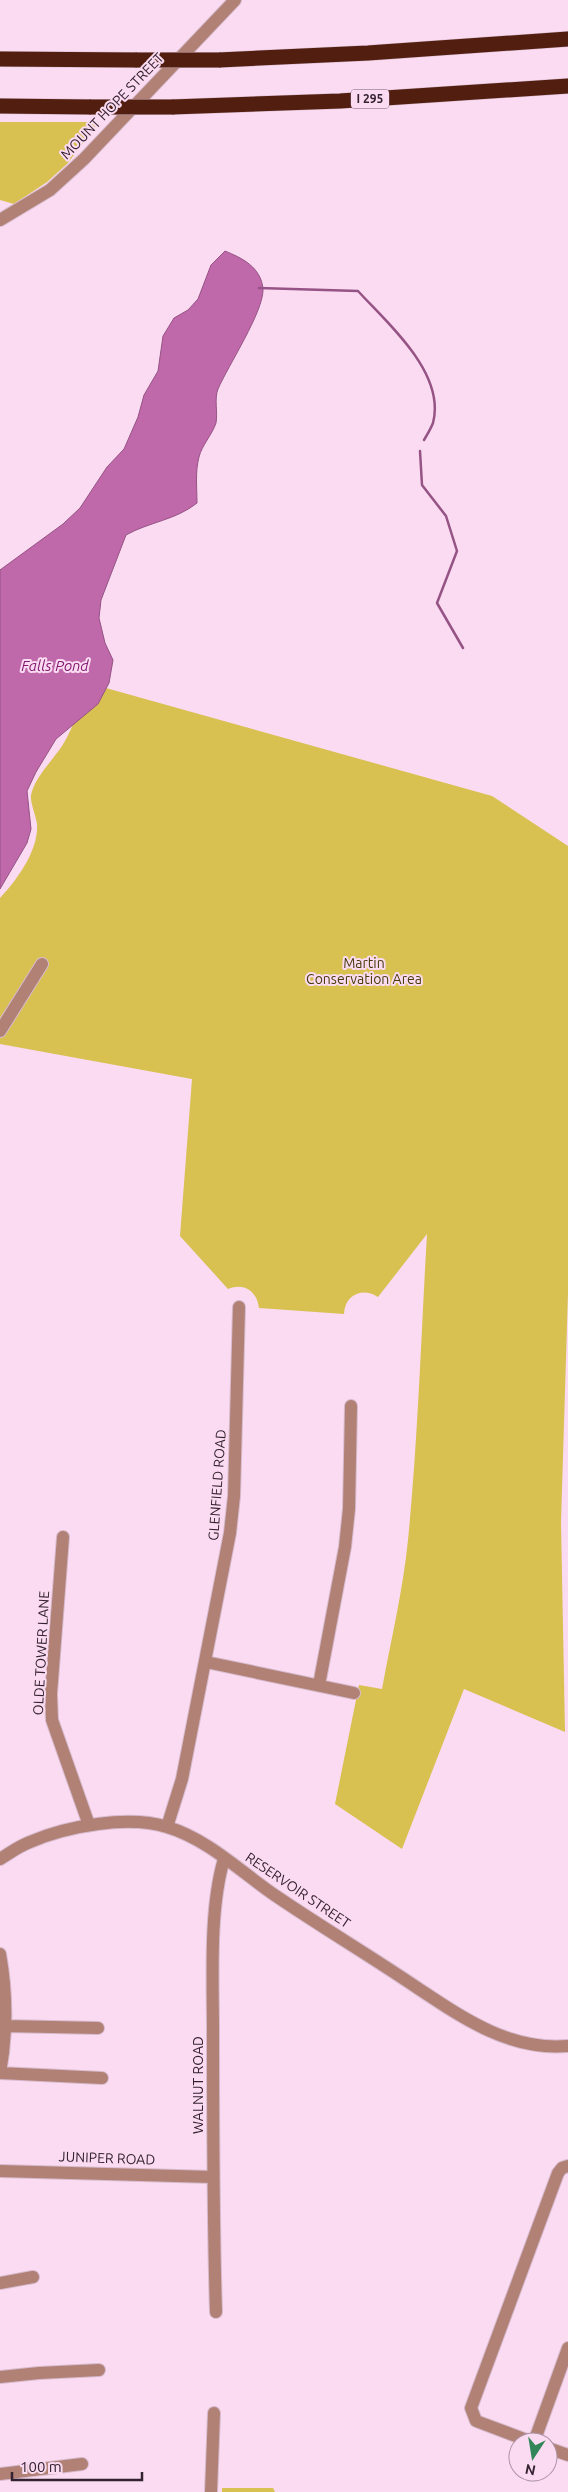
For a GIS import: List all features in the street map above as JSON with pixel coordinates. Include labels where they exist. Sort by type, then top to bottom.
[{"type":"highway","points":[[0,59],[219,60],[368,53],[568,39]]},
{"type":"highway","name":"I 295","points":[[0,106],[172,107],[340,101],[568,86]]},
{"type":"street","name":"MOUNT HOPE STREET","points":[[0,220],[50,190],[84,159],[235,0]]},
{"type":"street","points":[[0,1031],[42,964]]},
{"type":"street","name":"GLENFIELD ROAD","points":[[167,1827],[182,1779],[230,1533],[234,1486],[235,1370],[239,1307]]},
{"type":"street","points":[[319,1685],[345,1547],[349,1509],[351,1406]]},
{"type":"street","name":"OLDE TOWER LANE","points":[[64,1537],[51,1694],[52,1720],[89,1825]]},
{"type":"street","points":[[206,1662],[354,1693]]},
{"type":"street","name":"RESERVOIR STREET","points":[[0,1859],[29,1842],[89,1825],[131,1823],[167,1827],[197,1841],[276,1897],[370,1956],[466,2020],[514,2040],[539,2046],[568,2046]]},
{"type":"street","name":"WALNUT ROAD","points":[[216,2312],[212,2177],[216,1898],[224,1859]]},
{"type":"street","points":[[0,1954],[3,1971],[5,2026],[0,2073],[102,2078]]},
{"type":"street","points":[[5,2026],[98,2028]]},
{"type":"street","points":[[508,2433],[476,2421],[471,2408],[558,2173],[562,2168],[568,2166]]},
{"type":"street","name":"JUNIPER ROAD","points":[[0,2171],[212,2177]]},
{"type":"street","points":[[0,2283],[33,2277]]},
{"type":"street","points":[[537,2432],[568,2348]]},
{"type":"street","points":[[0,2377],[39,2372],[99,2370]]},
{"type":"street","points":[[211,2492],[214,2413]]},
{"type":"street","points":[[0,2474],[82,2464]]},
{"type":"green space","points":[[0,122],[99,122],[67,164],[47,182],[14,204],[0,200]]},
{"type":"green space","name":"Martin Conservation Area","points":[[88,683],[492,796],[568,846],[568,1292],[561,1522],[565,1732],[464,1689],[402,1849],[335,1804],[359,1685],[382,1689],[403,1577],[414,1464],[427,1234],[378,1297],[366,1293],[356,1294],[351,1297],[345,1307],[344,1314],[259,1308],[253,1293],[240,1287],[228,1289],[180,1236],[192,1079],[0,1044],[0,898],[20,874],[31,854],[37,834],[37,824],[31,798],[33,788],[66,739]]},
{"type":"green space","points":[[222,2488],[273,2488],[275,2492],[222,2492]]},
{"type":"water","name":"Falls Pond","points":[[225,251],[244,260],[255,269],[263,289],[262,299],[252,324],[218,389],[216,397],[216,423],[199,457],[197,503],[189,509],[126,535],[101,600],[99,618],[105,643],[113,660],[109,683],[98,704],[56,739],[36,772],[27,791],[31,829],[27,843],[0,889],[0,570],[63,524],[80,508],[107,467],[124,449],[138,417],[144,395],[158,371],[163,336],[174,318],[188,310],[198,299],[211,265]]},
{"type":"waterway","points":[[259,288],[358,291],[412,351],[423,368],[431,386],[435,404],[433,423],[424,440]]},
{"type":"waterway","points":[[420,451],[422,485],[446,516],[457,551],[437,603],[463,648]]}]
